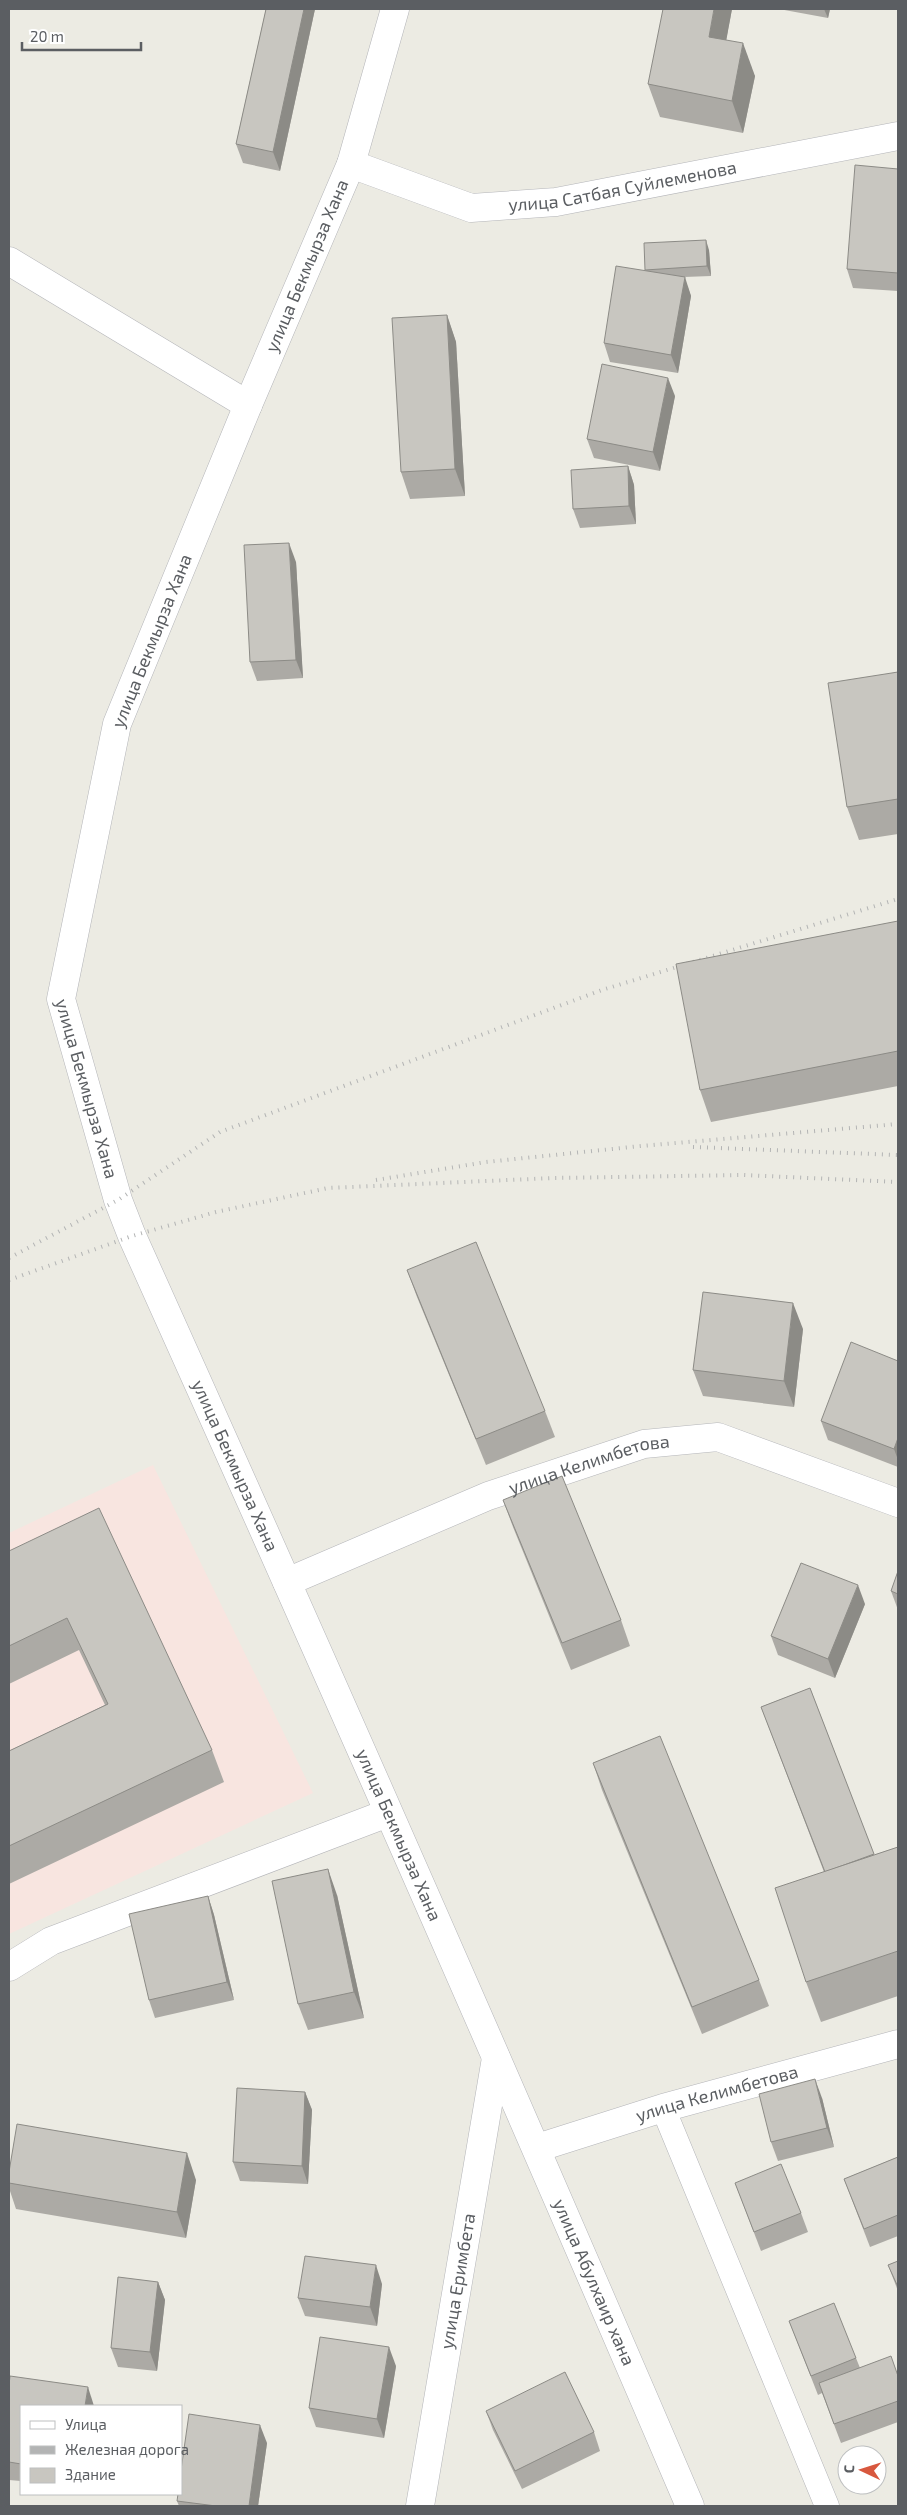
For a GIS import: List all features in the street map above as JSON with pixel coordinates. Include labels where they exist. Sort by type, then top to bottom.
[{"type":"street","name":"улица Бекмырза Хана","points":[[395,9],[351,164],[248,405],[117,724],[61,999],[118,1200],[132,1236],[288,1582],[496,2058]]},
{"type":"street","name":"улица Сатбая Суйлеменова","points":[[351,164],[471,208],[556,202],[898,136]]},
{"type":"street","points":[[9,261],[248,405]]},
{"type":"street","name":"улица Келимбетова","points":[[288,1582],[488,1496],[644,1444],[718,1437],[898,1503]]},
{"type":"street","points":[[9,1967],[50,1941],[388,1813]]},
{"type":"street","name":"улица Келимбетова","points":[[537,2148],[663,2108],[898,2044]]},
{"type":"street","name":"улица Абулхаир хана","points":[[496,2058],[537,2148],[690,2506]]},
{"type":"street","name":"улица Еримбета","points":[[420,2506],[496,2058]]},
{"type":"lane","points":[[663,2108],[827,2506]]},
{"type":"shaded area","points":[[153,1465],[313,1793],[9,1934],[9,1533]]},
{"type":"building","points":[[266,9],[304,9],[273,152],[236,144]]},
{"type":"building","points":[[663,9],[714,9],[709,37],[743,43],[732,101],[648,84]]},
{"type":"building","points":[[855,165],[898,169],[898,273],[847,269]]},
{"type":"building","points":[[706,240],[707,266],[645,270],[644,243]]},
{"type":"building","points":[[616,266],[685,277],[671,355],[604,343]]},
{"type":"building","points":[[447,315],[455,469],[401,472],[392,318]]},
{"type":"building","points":[[602,364],[668,378],[653,452],[587,439]]},
{"type":"building","points":[[628,466],[629,506],[573,509],[571,470]]},
{"type":"building","points":[[289,543],[296,660],[250,662],[244,545]]},
{"type":"building","points":[[898,672],[898,799],[847,807],[828,683]]},
{"type":"building","points":[[898,921],[898,1051],[700,1090],[676,964]]},
{"type":"building","points":[[476,1242],[545,1411],[476,1439],[407,1270]]},
{"type":"building","points":[[703,1292],[793,1303],[784,1381],[693,1370]]},
{"type":"building","points":[[851,1342],[898,1361],[898,1438],[894,1449],[821,1421]]},
{"type":"building","points":[[562,1476],[621,1620],[562,1643],[503,1500]]},
{"type":"building","points":[[99,1508],[212,1750],[9,1846],[9,1751],[108,1704],[67,1618],[9,1646],[9,1551]]},
{"type":"building","points":[[801,1563],[858,1585],[828,1659],[771,1636]]},
{"type":"building","points":[[898,1571],[898,1594],[891,1591]]},
{"type":"building","points":[[810,1688],[874,1854],[825,1872],[761,1707]]},
{"type":"building","points":[[660,1736],[759,1980],[692,2007],[593,1763]]},
{"type":"building","points":[[898,1847],[898,1951],[806,1982],[775,1888]]},
{"type":"building","points":[[328,1869],[354,1992],[298,2004],[272,1881]]},
{"type":"building","points":[[208,1896],[227,1982],[149,2000],[129,1914]]},
{"type":"building","points":[[815,2079],[827,2128],[771,2142],[759,2094]]},
{"type":"building","points":[[237,2088],[305,2092],[302,2166],[233,2162]]},
{"type":"building","points":[[17,2124],[187,2153],[177,2212],[9,2183]]},
{"type":"building","points":[[898,2157],[898,2215],[864,2229],[844,2179]]},
{"type":"building","points":[[781,2164],[801,2213],[754,2232],[735,2183]]},
{"type":"building","points":[[305,2256],[376,2265],[370,2307],[298,2298]]},
{"type":"building","points":[[898,2261],[898,2287],[888,2265]]},
{"type":"building","points":[[118,2277],[158,2282],[150,2352],[111,2348]]},
{"type":"building","points":[[834,2303],[856,2358],[811,2376],[789,2321]]},
{"type":"building","points":[[320,2337],[389,2347],[377,2419],[309,2408]]},
{"type":"building","points":[[891,2356],[898,2376],[898,2401],[834,2424],[819,2383]]},
{"type":"building","points":[[565,2372],[594,2432],[515,2471],[486,2411]]},
{"type":"building","points":[[10,2376],[88,2387],[85,2405],[20,2405],[20,2464],[9,2462]]},
{"type":"building","points":[[189,2414],[260,2425],[249,2506],[216,2506],[177,2501],[178,2495],[182,2495],[182,2463]]},
{"type":"railway","points":[[9,1258],[118,1200],[220,1132],[602,990],[898,899]]},
{"type":"railway","points":[[376,1180],[486,1162],[641,1146],[898,1124]]},
{"type":"railway","points":[[693,1147],[898,1155]]},
{"type":"railway","points":[[9,1280],[132,1236],[216,1212],[328,1188],[554,1178],[743,1175],[898,1182]]}]
